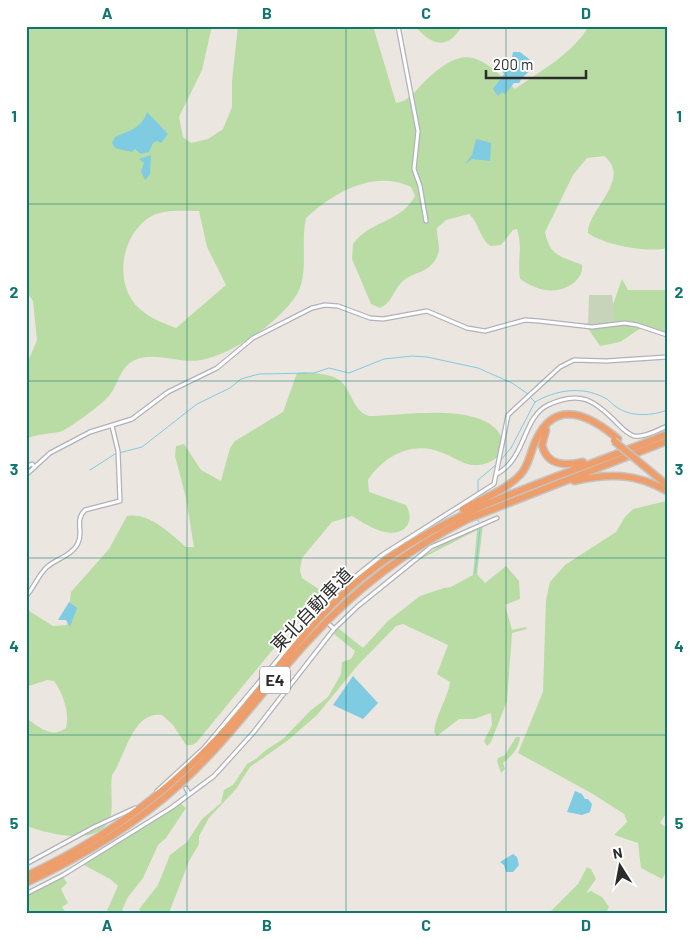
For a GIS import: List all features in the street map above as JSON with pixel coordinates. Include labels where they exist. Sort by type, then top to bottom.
[{"type":"highway","points":[[414,541],[520,475],[542,430],[549,421],[558,417],[578,414],[589,418],[667,485]]},
{"type":"highway","points":[[601,459],[569,464],[555,463],[543,451],[544,435],[556,421],[575,418],[591,423],[616,440]]},
{"type":"highway","name":"東北自動車道","points":[[26,876],[104,834],[163,792],[217,739],[335,601],[372,570],[414,541],[477,507],[667,434]]},
{"type":"highway","name":"東北自動車道","points":[[26,883],[107,839],[179,785],[222,743],[309,640],[340,607],[376,575],[446,530],[533,493],[667,442]]},
{"type":"highway","points":[[645,465],[667,480]]},
{"type":"highway","points":[[533,493],[591,477],[620,475],[644,479],[667,491]]},
{"type":"street","points":[[398,26],[418,131],[414,169],[420,186],[426,220]]},
{"type":"street","points":[[26,476],[50,453],[67,443],[90,432],[132,419],[168,392],[216,368],[253,338],[312,308],[325,305],[338,306],[370,318],[383,319],[427,311],[467,328],[485,331],[532,321],[592,328],[625,323],[667,335]]},
{"type":"street","points":[[26,864],[134,808],[176,775],[204,748],[300,633],[318,615],[329,598],[382,555],[476,496],[482,495],[494,484],[508,415],[560,367],[574,360],[606,361],[667,357]]},
{"type":"street","points":[[496,474],[509,466],[517,456],[538,412],[547,406],[563,400],[577,398],[592,400],[622,428],[635,436],[667,426]]},
{"type":"street","points":[[26,596],[46,568],[76,546],[80,538],[78,523],[81,514],[85,510],[120,501],[118,451],[112,426]]},
{"type":"street","points":[[26,466],[32,464],[35,467]]},
{"type":"street","points":[[26,894],[63,875],[171,808],[214,776],[235,754],[334,629],[386,582],[431,547],[481,522],[497,518]]},
{"type":"street","points":[[330,625],[334,629]]},
{"type":"street","points":[[186,788],[189,794]]},
{"type":"green space","points":[[26,26],[212,26],[202,70],[179,117],[183,137],[191,143],[208,139],[223,129],[232,107],[232,81],[238,26],[373,26],[396,103],[407,99],[435,72],[459,58],[469,57],[479,60],[515,89],[565,53],[589,26],[667,26],[667,248],[637,249],[626,247],[604,241],[588,233],[594,214],[611,184],[614,174],[612,165],[604,156],[587,158],[573,175],[545,232],[553,251],[582,265],[581,274],[575,282],[561,289],[548,290],[541,289],[520,279],[520,241],[517,229],[513,230],[501,245],[490,246],[469,214],[446,220],[437,228],[439,251],[435,260],[426,269],[406,278],[399,285],[390,300],[380,308],[371,304],[352,259],[353,244],[368,230],[402,211],[415,196],[411,187],[397,182],[369,182],[355,186],[341,192],[306,218],[304,268],[301,285],[286,309],[259,332],[228,351],[201,360],[185,361],[161,357],[137,359],[126,366],[108,397],[84,417],[59,432],[26,439],[26,366],[37,340],[33,301],[26,291]],"holes":[[[199,211],[207,247],[226,285],[176,328],[152,318],[134,303],[124,278],[126,250],[132,237],[150,217],[167,212]]]},
{"type":"green space","points":[[415,26],[462,26],[450,40],[438,43],[427,37]]},
{"type":"green space","points":[[622,279],[628,290],[667,290],[667,333],[641,328],[620,342],[600,346],[585,324],[610,313]]},
{"type":"green space","points":[[589,295],[612,295],[615,321],[588,325]]},
{"type":"green space","points":[[297,373],[326,375],[339,380],[347,389],[359,410],[369,416],[441,413],[461,414],[479,419],[493,426],[502,438],[503,449],[492,461],[480,465],[466,464],[432,449],[421,448],[401,452],[382,463],[368,480],[369,492],[406,505],[409,511],[409,522],[403,530],[392,533],[372,528],[352,516],[332,522],[302,558],[300,570],[302,578],[323,592],[298,619],[196,743],[186,745],[173,725],[162,715],[152,716],[144,720],[137,727],[112,775],[111,814],[106,825],[98,832],[75,836],[61,835],[26,826],[26,718],[40,728],[55,732],[66,728],[67,716],[63,697],[54,681],[47,680],[26,687],[26,609],[53,626],[67,625],[71,592],[109,549],[127,516],[143,517],[167,530],[186,547],[194,547],[186,498],[175,456],[176,446],[184,444],[201,470],[221,481],[230,448],[235,441],[283,412]]},
{"type":"green space","points":[[667,501],[667,812],[660,823],[667,828],[667,871],[662,879],[641,868],[638,843],[614,835],[627,822],[624,814],[593,794],[518,753],[543,692],[546,600],[550,582],[565,565],[616,532],[625,517],[633,509]]},
{"type":"green space","points":[[483,525],[477,574],[485,583],[506,566],[519,581],[520,599],[505,605],[512,630],[526,627],[527,629],[512,633],[507,701],[491,742],[487,746],[484,741],[492,725],[491,713],[474,719],[459,719],[437,736],[434,732],[435,725],[450,682],[437,674],[448,645],[403,624],[396,626],[358,665],[317,715],[287,741],[250,767],[236,789],[209,818],[199,836],[199,844],[189,861],[169,913],[139,913],[140,908],[158,885],[170,855],[187,842],[202,819],[221,803],[224,790],[233,785],[247,764],[283,739],[310,711],[328,697],[341,674],[342,662],[351,659],[355,651],[334,634],[338,628],[363,648],[388,621],[420,596],[451,587],[473,575],[477,530],[415,562],[450,539]]},
{"type":"green space","points":[[516,737],[520,737],[517,748],[503,763],[505,769],[501,773],[497,761],[498,758],[505,755]]},
{"type":"green space","points":[[180,803],[186,808],[166,838],[158,845],[143,878],[128,897],[122,910],[127,913],[106,913],[118,886],[110,879],[82,864]]},
{"type":"green space","points":[[587,867],[591,869],[596,879],[586,893],[591,891],[602,897],[609,907],[606,913],[549,913],[578,884]]},
{"type":"green space","points":[[63,877],[67,883],[61,889],[68,903],[62,907],[66,913],[26,913],[26,895]]},
{"type":"water","points":[[513,52],[520,52],[534,63],[519,83],[514,83],[505,94],[502,92],[498,96],[493,89],[504,74],[502,70],[510,69]]},
{"type":"water","points":[[147,112],[168,134],[161,143],[157,141],[153,143],[149,152],[141,154],[135,149],[132,152],[115,148],[112,143],[115,137],[130,131],[142,122]]},
{"type":"water","points":[[476,139],[491,143],[490,161],[472,159],[465,164],[472,155]]},
{"type":"water","points":[[151,155],[150,174],[145,180],[141,171],[144,163],[139,159]]},
{"type":"water","points":[[69,602],[77,608],[70,627],[66,620],[58,620]]},
{"type":"water","points":[[353,676],[378,703],[363,719],[333,705]]},
{"type":"water","points":[[575,791],[582,794],[592,804],[590,812],[582,815],[567,812]]},
{"type":"water","points":[[513,854],[517,857],[519,865],[513,872],[506,872],[504,865],[500,862]]},
{"type":"waterway","points":[[90,470],[115,454],[142,447],[197,404],[230,388],[241,379],[259,374],[314,373],[329,368],[349,373],[384,359],[412,356],[427,357],[478,368],[512,383],[528,394]]},
{"type":"waterway","points":[[500,461],[511,448],[535,402],[560,392],[586,391],[605,398],[616,407],[629,413],[649,414],[667,410]]},
{"type":"waterway","points":[[530,397],[535,402]]},
{"type":"waterway","points":[[478,498],[478,480],[497,464]]},
{"type":"waterway","points":[[475,573],[480,529]]}]
